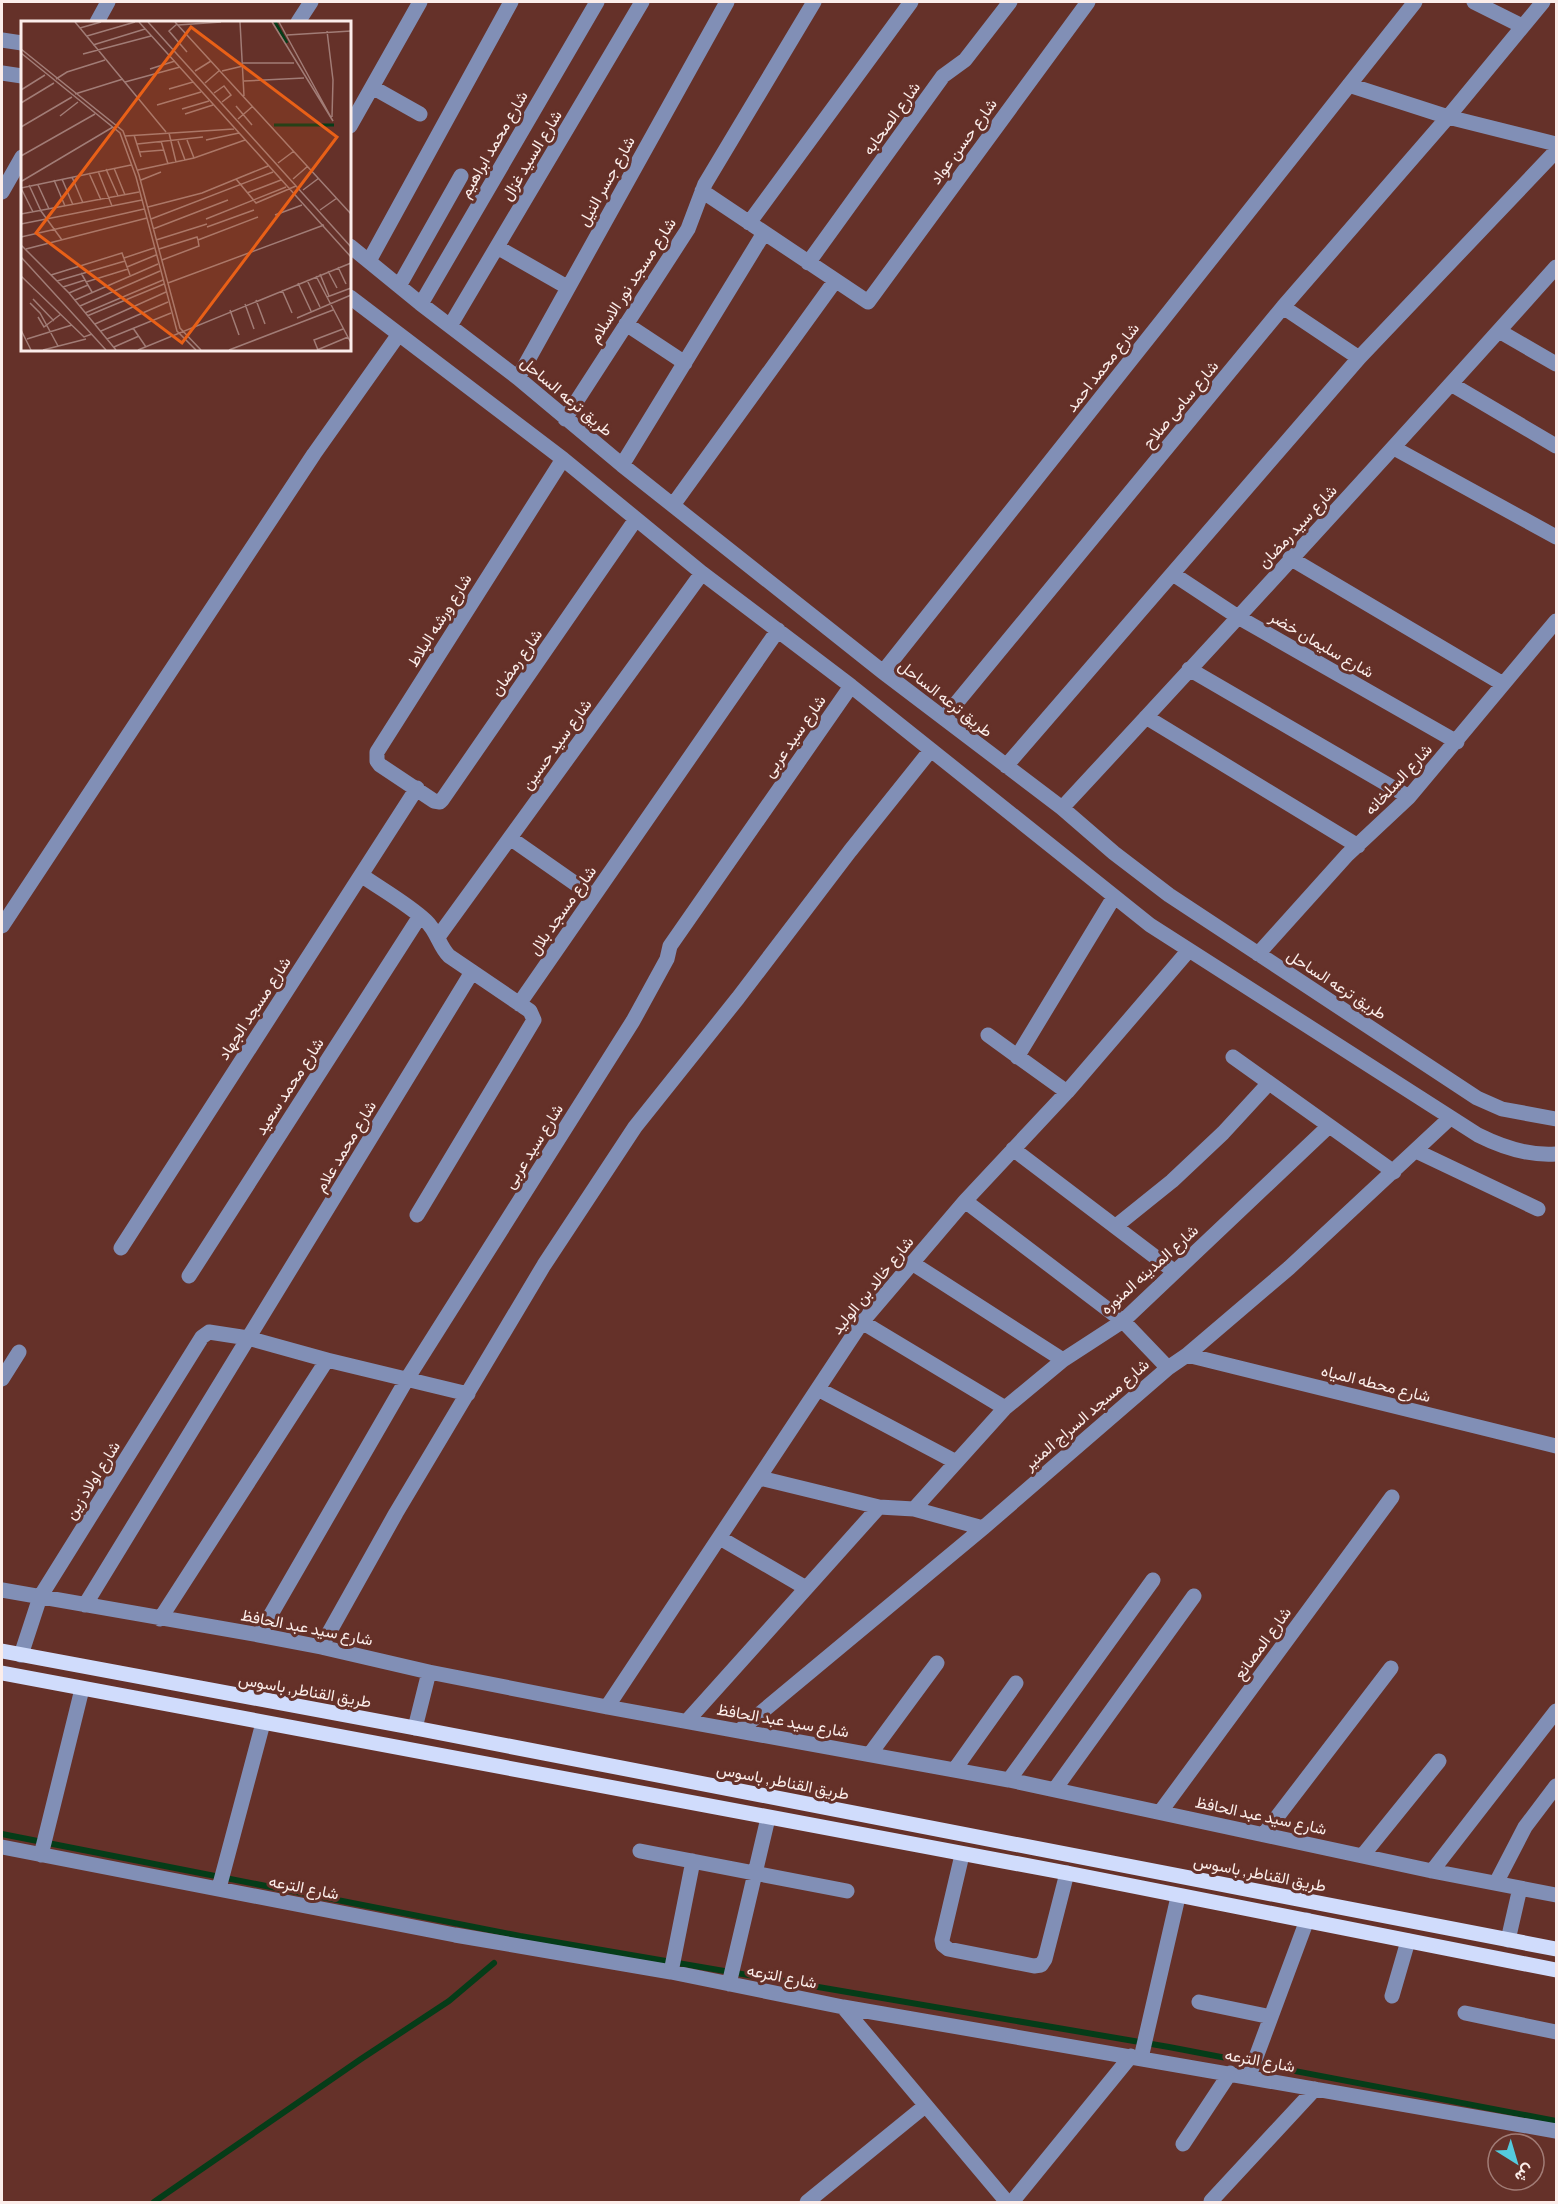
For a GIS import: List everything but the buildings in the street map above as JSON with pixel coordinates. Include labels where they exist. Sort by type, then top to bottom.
[{"type":"main road","name":"طريق القناطر, باسوس","points":[[2,1651],[415,1728],[1557,1949]]},
{"type":"main road","points":[[2,1673],[1067,1873],[1178,1897],[1307,1920],[1557,1970]]},
{"type":"street","points":[[98,21],[108,2]]},
{"type":"street","points":[[299,21],[311,2]]},
{"type":"street","points":[[351,124],[420,2]]},
{"type":"street","points":[[369,261],[511,2]]},
{"type":"street","name":"شارع محمد ابراهيم","points":[[421,304],[597,2]]},
{"type":"street","name":"شارع السيد غزال","points":[[450,326],[642,2]]},
{"type":"street","name":"شارع جسر النيل","points":[[518,378],[727,2]]},
{"type":"street","name":"شارع مسجد نور الاسلام","points":[[565,419],[688,229],[702,191],[814,2]]},
{"type":"street","points":[[749,223],[910,2]]},
{"type":"street","name":"شارع الصحابه","points":[[808,262],[943,76],[965,60],[1010,2]]},
{"type":"street","name":"شارع حسن عواد","points":[[835,281],[868,302],[1088,2]]},
{"type":"street","name":"شارع محمد احمد","points":[[883,672],[1415,2]]},
{"type":"street","points":[[1474,2],[1522,27]]},
{"type":"street","name":"شارع سامى صلاح","points":[[944,718],[1283,307],[1448,117],[1543,2]]},
{"type":"street","points":[[2,40],[21,43]]},
{"type":"street","points":[[2,72],[21,76]]},
{"type":"street","points":[[1349,84],[1448,117],[1557,144]]},
{"type":"street","points":[[372,87],[420,114]]},
{"type":"street","points":[[1006,766],[1359,358],[1557,151]]},
{"type":"street","points":[[2,192],[21,159]]},
{"type":"street","points":[[399,286],[461,176]]},
{"type":"street","points":[[673,504],[835,281],[702,191]]},
{"type":"street","points":[[622,465],[764,233]]},
{"type":"street","name":"طريق ترعه الساحل","points":[[351,247],[883,672],[1062,808],[1114,853],[1169,895],[1477,1098],[1502,1109],[1557,1119]]},
{"type":"street","points":[[497,247],[567,287]]},
{"type":"street","name":"شارع سيد رمضان","points":[[1062,808],[1239,617],[1290,558],[1394,448],[1557,267]]},
{"type":"street","points":[[351,298],[563,459],[702,573],[851,686],[1150,924],[1478,1135],[1498,1144],[1528,1152],[1557,1154]]},
{"type":"street","points":[[1283,307],[1359,358]]},
{"type":"street","points":[[626,324],[685,363]]},
{"type":"street","points":[[1499,331],[1557,364]]},
{"type":"street","points":[[2,926],[314,454],[399,334]]},
{"type":"street","points":[[1451,384],[1557,446]]},
{"type":"street","points":[[1394,448],[1557,537]]},
{"type":"street","name":"شارع ورشه البلاط","points":[[417,788],[380,765],[377,761],[377,752],[563,459]]},
{"type":"street","name":"شارع رمضان","points":[[417,788],[434,801],[442,800],[636,519]]},
{"type":"street","points":[[1290,558],[1503,684]]},
{"type":"street","name":"شارع سيد حسين","points":[[438,937],[702,573]]},
{"type":"street","name":"شارع سليمان خضر","points":[[1173,574],[1239,617],[1456,741]]},
{"type":"street","name":"شارع السلخانه","points":[[1258,954],[1358,846],[1410,796],[1557,621]]},
{"type":"street","name":"شارع مسجد بلال","points":[[519,1004],[778,630]]},
{"type":"street","points":[[1189,669],[1410,796]]},
{"type":"street","name":"شارع سيد عربى","points":[[259,1635],[407,1379],[633,1022],[667,959],[670,946],[851,686]]},
{"type":"street","points":[[1146,717],[1358,846]]},
{"type":"street","points":[[321,1647],[396,1513],[544,1265],[634,1127],[738,998],[930,751]]},
{"type":"street","name":"شارع مسجد الجهاد","points":[[121,1248],[417,788]]},
{"type":"street","points":[[510,838],[593,896]]},
{"type":"street","points":[[361,875],[427,921],[444,951],[530,1011],[534,1020],[417,1215]]},
{"type":"street","points":[[1017,1057],[1114,897]]},
{"type":"street","name":"شارع محمد سعيد","points":[[189,1276],[420,916]]},
{"type":"street","name":"شارع خالد بن الوليد","points":[[608,1707],[862,1322],[965,1201],[1067,1092],[1189,950]]},
{"type":"street","name":"شارع محمد علام","points":[[85,1605],[472,972]]},
{"type":"street","points":[[988,1035],[1067,1092]]},
{"type":"street","points":[[1233,1057],[1394,1172]]},
{"type":"street","points":[[1116,1226],[1181,1173],[1223,1133],[1269,1083]]},
{"type":"street","name":"شارع مسجد السراج المنير","points":[[739,1731],[983,1528],[1168,1368],[1187,1355],[1289,1268],[1450,1118]]},
{"type":"street","name":"شارع المدينه المنوره","points":[[914,1509],[1005,1408],[1063,1360],[1123,1321],[1329,1126]]},
{"type":"street","points":[[1013,1149],[1175,1272]]},
{"type":"street","points":[[1416,1151],[1538,1209]]},
{"type":"street","points":[[965,1201],[1123,1321],[1168,1368]]},
{"type":"street","points":[[912,1263],[1063,1360]]},
{"type":"street","points":[[862,1322],[1005,1408]]},
{"type":"street","name":"شارع اولاد زين","points":[[21,1655],[40,1597],[202,1337],[209,1332],[248,1338]]},
{"type":"street","points":[[248,1338],[327,1360],[468,1394]]},
{"type":"street","points":[[2,1379],[19,1352]]},
{"type":"street","name":"شارع محطه المياه","points":[[1187,1355],[1557,1446]]},
{"type":"street","points":[[160,1619],[327,1360]]},
{"type":"street","points":[[818,1389],[956,1462]]},
{"type":"street","points":[[760,1478],[879,1507],[914,1509],[983,1528]]},
{"type":"street","name":"شارع المصانع","points":[[1161,1811],[1392,1497]]},
{"type":"street","points":[[687,1721],[879,1507]]},
{"type":"street","points":[[720,1538],[806,1588]]},
{"type":"street","points":[[1009,1779],[1153,1580]]},
{"type":"street","name":"شارع سيد عبد الحافظ","points":[[2,1590],[259,1635],[429,1672],[608,1707],[1009,1779],[1363,1856],[1557,1895]]},
{"type":"street","points":[[1055,1789],[1194,1596]]},
{"type":"street","points":[[870,1754],[938,1663]]},
{"type":"street","points":[[1264,1834],[1391,1668]]},
{"type":"street","points":[[415,1728],[429,1672]]},
{"type":"street","points":[[955,1769],[1016,1683]]},
{"type":"street","points":[[40,1855],[82,1689]]},
{"type":"street","points":[[1432,1870],[1557,1711]]},
{"type":"street","points":[[219,1888],[262,1723]]},
{"type":"street","points":[[1363,1856],[1439,1761]]},
{"type":"street","points":[[1496,1883],[1525,1827],[1557,1786]]},
{"type":"street","points":[[729,1984],[768,1818]]},
{"type":"street","name":"شارع الترعه","points":[[2,1847],[454,1935],[671,1972],[843,2007],[1557,2131]]},
{"type":"street","points":[[640,1851],[847,1892]]},
{"type":"street","points":[[962,1854],[942,1940],[943,1945],[1034,1966],[1041,1965],[1045,1959],[1067,1873]]},
{"type":"street","points":[[671,1972],[693,1861]]},
{"type":"street","points":[[1508,1940],[1520,1888]]},
{"type":"street","points":[[1012,2202],[1136,2057],[1178,1897]]},
{"type":"street","points":[[1249,2076],[1307,1920]]},
{"type":"street","points":[[1392,1996],[1408,1941]]},
{"type":"street","points":[[1199,2002],[1271,2017]]},
{"type":"street","points":[[843,2007],[1007,2202]]},
{"type":"street","points":[[1465,2013],[1557,2032]]},
{"type":"street","points":[[1183,2144],[1230,2073]]},
{"type":"street","points":[[1211,2200],[1315,2089]]},
{"type":"street","points":[[807,2202],[925,2106]]},
{"type":"waterway","points":[[2,1834],[520,1936],[1169,2047],[1556,2121]]},
{"type":"waterway","points":[[154,2202],[449,2001],[494,1963]]}]
